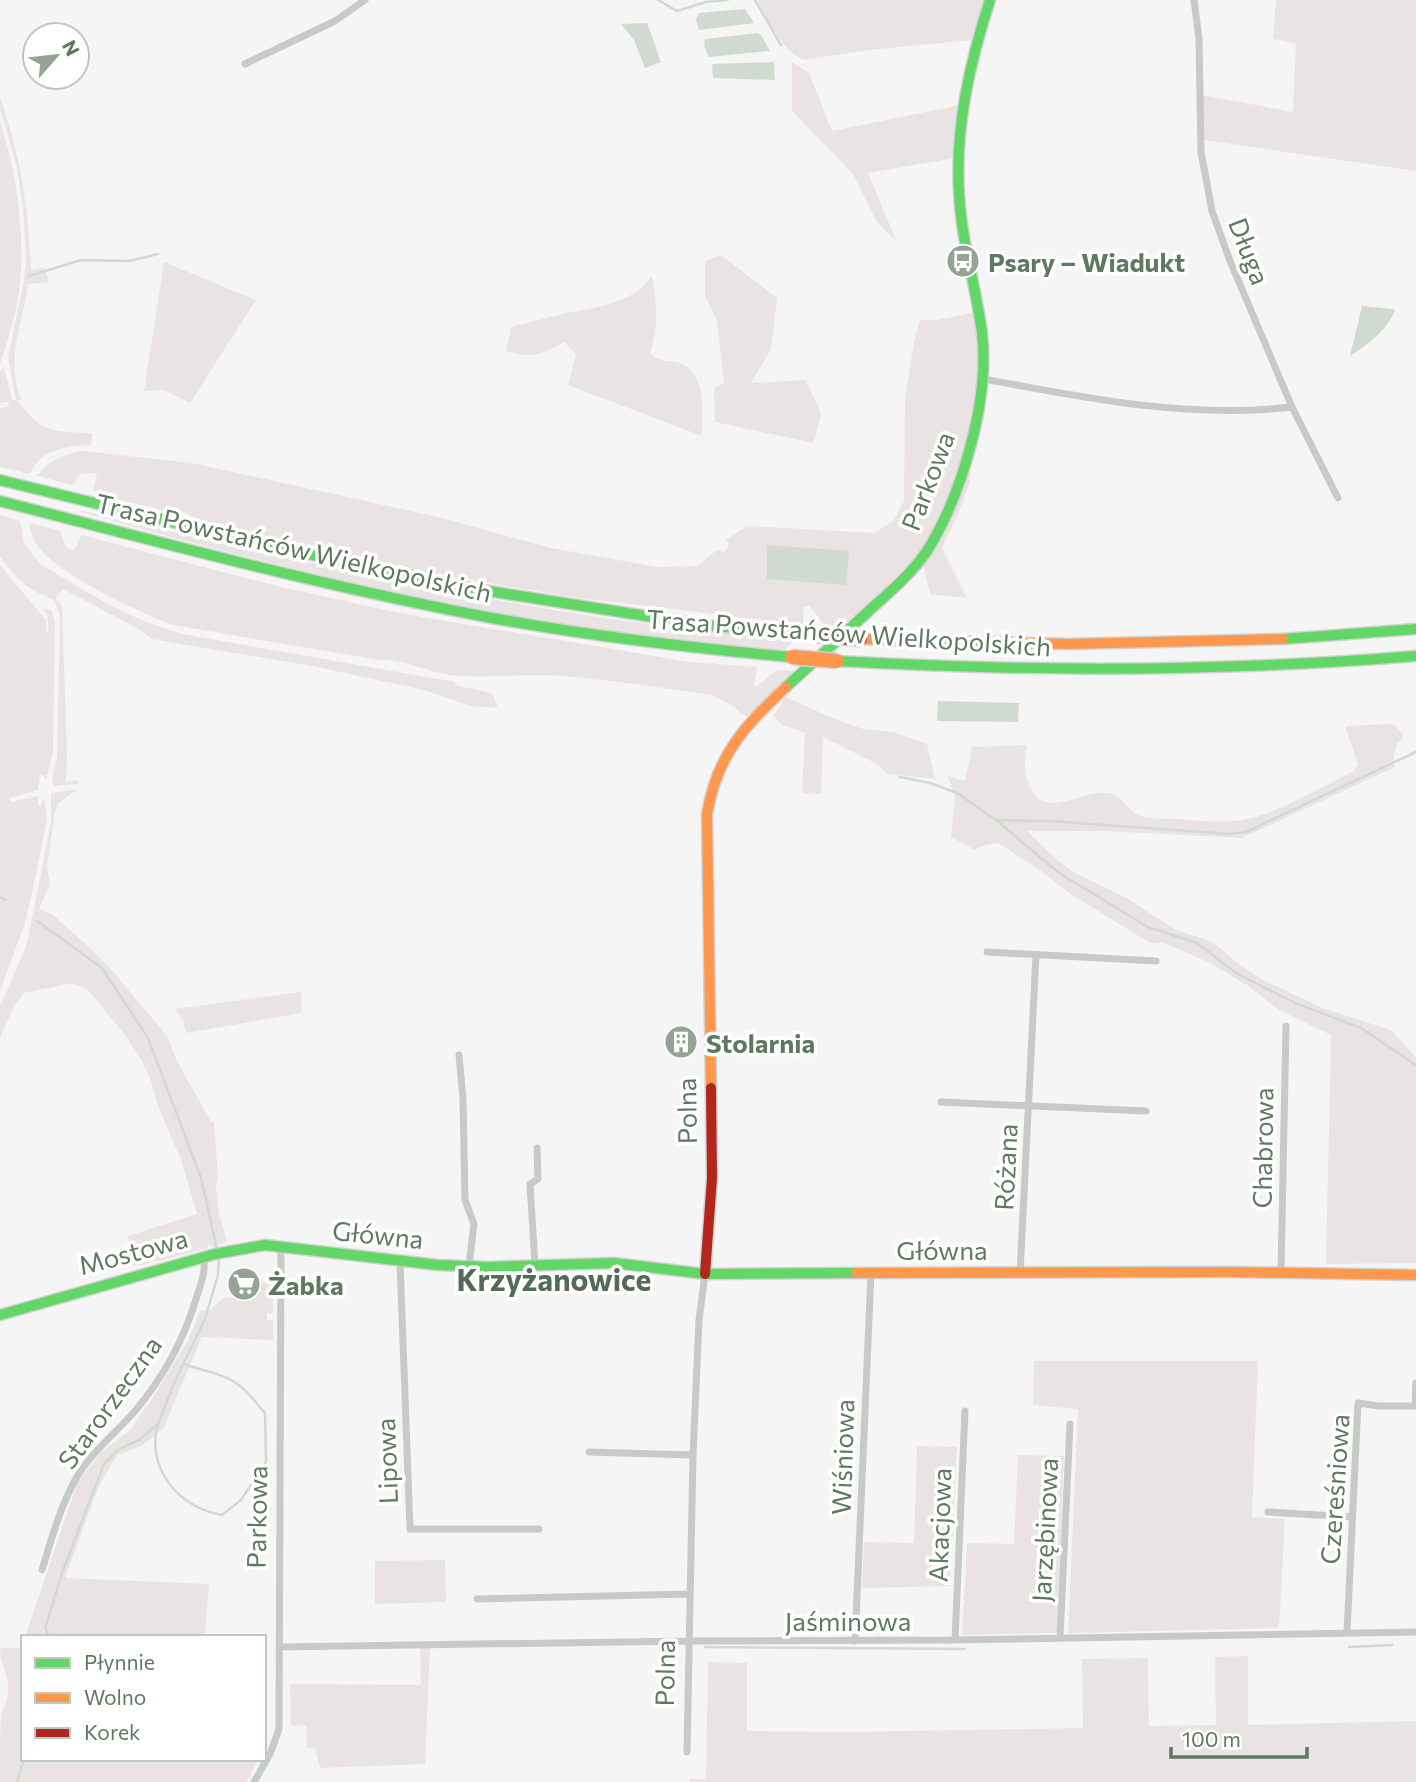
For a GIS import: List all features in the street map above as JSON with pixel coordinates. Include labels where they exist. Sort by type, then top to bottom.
[{"type":"main road","name":"Parkowa","points":[[770,702],[904,579],[925,554],[939,530],[958,481],[976,420],[984,379],[981,328],[964,234],[958,178],[964,98],[990,0]]},
{"type":"main road","name":"Trasa Powstańców Wielkopolskich","points":[[0,480],[274,547],[477,589],[703,625],[860,639],[1089,646],[1223,643],[1416,629]]},
{"type":"main road","name":"Trasa Powstańców Wielkopolskich","points":[[0,501],[267,571],[466,614],[630,642],[712,652],[979,670],[1082,672],[1219,670],[1416,656]]},
{"type":"main road","name":"Polna","points":[[705,1274],[712,1178],[707,814],[713,779],[725,753],[746,726],[770,702]]},
{"type":"main road","name":"Mostowa","points":[[0,1315],[93,1286],[231,1250],[251,1246],[281,1247]]},
{"type":"main road","name":"Główna","points":[[281,1247],[400,1262],[469,1266],[614,1264],[705,1274],[1281,1272],[1416,1275]]},
{"type":"street","points":[[245,64],[335,21],[365,0]]},
{"type":"street","name":"Długa","points":[[1194,0],[1199,39],[1200,142],[1204,181],[1212,211],[1230,261],[1292,407],[1338,498]]},
{"type":"street","points":[[984,379],[1090,398],[1168,408],[1252,411],[1292,407]]},
{"type":"street","points":[[987,952],[1156,961]]},
{"type":"street","name":"Różana","points":[[1020,1273],[1036,955]]},
{"type":"street","name":"Chabrowa","points":[[1281,1272],[1286,1026]]},
{"type":"street","points":[[459,1055],[463,1099],[465,1200],[474,1224],[469,1266]]},
{"type":"street","name":"Różana","points":[[941,1102],[1146,1111]]},
{"type":"street","points":[[535,1265],[530,1184],[538,1179],[537,1148]]},
{"type":"street","name":"Parkowa","points":[[254,1782],[270,1754],[279,1729],[281,1247]]},
{"type":"street","name":"Starorzeczna","points":[[41,1570],[76,1480],[95,1453],[135,1411],[181,1339],[208,1256]]},
{"type":"street","name":"Lipowa","points":[[400,1262],[410,1529],[539,1529]]},
{"type":"street","name":"Wiśniowa","points":[[855,1642],[871,1273]]},
{"type":"street","name":"Polna","points":[[687,1752],[693,1455],[699,1320],[705,1274]]},
{"type":"street","points":[[1415,1406],[1416,1384]]},
{"type":"street","name":"Czereśniowa","points":[[1347,1632],[1358,1403],[1415,1406]]},
{"type":"street","name":"Akacjowa","points":[[955,1640],[965,1411]]},
{"type":"street","name":"Jarzębinowa","points":[[1060,1638],[1070,1424]]},
{"type":"street","points":[[589,1452],[693,1455]]},
{"type":"street","points":[[1268,1512],[1352,1517]]},
{"type":"street","points":[[477,1598],[690,1594]]},
{"type":"street","name":"Jaśminowa","points":[[279,1647],[688,1640],[855,1642],[1416,1632]]},
{"type":"shaded area","points":[[757,0],[984,0],[971,40],[869,50],[804,60],[789,50]]},
{"type":"shaded area","points":[[1276,0],[1416,0],[1416,171],[1204,140],[1202,95],[1293,112],[1296,43],[1273,39]]},
{"type":"shaded area","points":[[745,9],[754,23],[699,30],[696,19],[699,13]]},
{"type":"shaded area","points":[[647,23],[661,62],[645,68],[634,40],[621,24]]},
{"type":"shaded area","points":[[757,33],[770,51],[709,57],[704,46],[705,39]]},
{"type":"shaded area","points":[[774,62],[775,80],[713,78],[712,64]]},
{"type":"shaded area","points":[[792,62],[809,73],[832,131],[960,105],[955,158],[868,173],[897,242],[876,221],[853,174],[792,111]]},
{"type":"shaded area","points":[[0,97],[22,182],[31,270],[44,268],[49,282],[28,284],[16,342],[15,371],[22,400],[17,400],[41,425],[58,431],[92,433],[91,445],[55,450],[41,459],[30,474],[0,467],[0,408],[8,407],[9,404],[0,403],[0,371],[4,367],[12,400],[16,400],[8,357],[26,262],[23,208],[17,167],[0,109]]},
{"type":"shaded area","points":[[0,121],[11,162],[18,205],[21,271],[18,301],[0,365]]},
{"type":"shaded area","points":[[721,255],[777,298],[771,349],[751,383],[806,380],[821,413],[814,443],[715,422],[714,389],[724,383],[717,321],[705,296],[705,261]]},
{"type":"shaded area","points":[[164,262],[256,300],[190,403],[164,390],[144,391]]},
{"type":"shaded area","points":[[652,276],[656,315],[650,353],[659,359],[686,366],[694,373],[701,393],[702,436],[568,385],[576,354],[564,342],[536,354],[523,355],[506,351],[511,327],[610,304],[633,294]]},
{"type":"shaded area","points":[[1362,306],[1395,311],[1382,331],[1350,356]]},
{"type":"shaded area","points":[[982,311],[987,349],[969,460],[970,482],[942,548],[967,598],[930,594],[921,552],[845,626],[825,625],[809,606],[804,607],[803,625],[565,596],[494,584],[269,538],[199,520],[184,512],[177,514],[105,496],[93,490],[97,473],[80,474],[73,485],[37,476],[57,459],[83,451],[192,463],[438,517],[551,548],[658,567],[697,566],[717,550],[725,552],[729,544],[723,536],[727,539],[747,526],[875,533],[894,520],[904,501],[905,397],[920,320],[938,320]]},
{"type":"shaded area","points":[[80,510],[322,566],[444,590],[623,621],[794,640],[783,652],[522,618],[302,571]]},
{"type":"shaded area","points":[[0,515],[20,521],[24,543],[40,564],[104,602],[141,620],[182,634],[455,682],[455,685],[492,693],[498,708],[471,706],[424,690],[313,666],[152,639],[63,589],[56,598],[62,606],[66,782],[78,780],[78,784],[54,786],[52,780],[57,758],[60,616],[54,600],[34,591],[19,580],[0,557]]},
{"type":"shaded area","points":[[30,523],[60,531],[66,547],[74,551],[81,535],[281,587],[405,614],[690,662],[757,667],[754,686],[777,670],[796,671],[747,716],[712,695],[562,676],[449,675],[388,660],[173,625],[119,601],[61,568],[36,544]]},
{"type":"shaded area","points":[[767,545],[849,551],[846,585],[767,579]]},
{"type":"shaded area","points":[[0,565],[46,620],[46,632],[48,616],[42,608],[51,610],[55,622],[53,751],[46,780],[40,775],[38,790],[9,798],[11,802],[38,796],[40,806],[44,798],[47,820],[25,923],[0,991]]},
{"type":"shaded area","points":[[785,697],[863,729],[894,732],[927,744],[935,779],[888,774],[877,764],[823,737],[821,794],[802,793],[805,733],[781,724],[774,716]]},
{"type":"shaded area","points":[[938,701],[1019,703],[1018,722],[937,721]]},
{"type":"shaded area","points":[[1393,724],[1403,733],[1403,740],[1397,743],[1393,759],[1395,767],[1242,838],[1105,831],[1027,831],[1075,873],[1127,898],[1176,930],[1213,942],[1237,963],[1263,980],[1325,1009],[1391,1030],[1416,1057],[1416,1263],[1326,1264],[1331,1035],[1279,1010],[1247,985],[1206,961],[1164,943],[1150,943],[1072,895],[998,843],[975,850],[951,837],[955,798],[948,776],[965,781],[972,747],[1027,745],[1027,780],[1032,791],[1048,803],[1102,793],[1116,796],[1137,814],[1145,817],[1242,820],[1284,806],[1354,771],[1358,764],[1345,726]]},
{"type":"shaded area","points":[[78,789],[58,803],[55,812],[47,867],[50,884],[39,909],[53,915],[90,948],[167,1036],[177,1061],[210,1120],[214,1122],[218,1177],[216,1187],[219,1214],[227,1241],[212,1247],[208,1244],[208,1248],[142,1265],[133,1266],[128,1236],[197,1214],[181,1160],[143,1063],[126,1036],[87,989],[73,983],[24,993],[14,1006],[0,1039],[0,1006],[26,947],[51,822],[51,793]]},
{"type":"shaded area","points":[[301,992],[302,1013],[186,1033],[183,1020],[175,1009]]},
{"type":"shaded area","points":[[254,1279],[269,1283],[273,1281],[273,1313],[267,1313],[267,1320],[273,1321],[273,1340],[202,1337],[163,1429],[141,1446],[118,1455],[112,1463],[98,1488],[65,1578],[209,1584],[205,1635],[26,1635],[78,1481],[100,1453],[130,1430],[188,1341],[200,1311],[210,1310],[224,1297],[240,1299],[240,1291],[253,1292]]},
{"type":"shaded area","points":[[1034,1361],[1258,1361],[1252,1517],[1285,1519],[1279,1628],[1068,1633],[1078,1409],[1033,1405]]},
{"type":"shaded area","points":[[917,1446],[957,1447],[950,1586],[862,1588],[864,1542],[914,1543]]},
{"type":"shaded area","points":[[1018,1455],[1064,1456],[1057,1633],[962,1635],[967,1543],[1014,1544]]},
{"type":"shaded area","points":[[445,1560],[446,1602],[375,1604],[375,1561]]},
{"type":"shaded area","points":[[21,1646],[21,1761],[257,1761],[247,1782],[0,1782],[1,1716],[8,1690],[0,1648]]},
{"type":"shaded area","points":[[420,1648],[430,1648],[425,1764],[320,1768],[315,1748],[307,1748],[306,1726],[291,1725],[290,1684],[421,1685]]},
{"type":"shaded area","points":[[1248,1656],[1248,1725],[1416,1721],[1416,1782],[690,1782],[690,1779],[706,1779],[708,1662],[747,1663],[747,1731],[850,1732],[1083,1728],[1082,1659],[1148,1658],[1149,1726],[1216,1725],[1215,1657]]},
{"type":"waterway","points":[[658,0],[677,11],[706,2],[728,0]]},
{"type":"waterway","points":[[755,0],[781,45]]},
{"type":"waterway","points":[[29,276],[81,260],[129,261],[158,254]]},
{"type":"waterway","points":[[996,820],[1049,821],[1229,834],[1246,832],[1416,752]]},
{"type":"waterway","points":[[900,777],[930,783],[957,793],[996,820],[1059,873],[1148,927],[1197,943],[1236,973],[1295,1003],[1361,1028],[1416,1065]]},
{"type":"waterway","points":[[0,897],[6,900]]},
{"type":"waterway","points":[[37,921],[102,968],[148,1038],[201,1178],[217,1249]]},
{"type":"waterway","points":[[49,1635],[45,1628],[62,1573],[104,1464],[119,1449],[139,1440],[158,1424],[205,1319],[218,1275],[219,1255]]},
{"type":"waterway","points":[[158,1424],[156,1456],[161,1470],[179,1495],[206,1511],[222,1515],[241,1500],[266,1462],[265,1413],[235,1382],[184,1364]]},
{"type":"waterway","points":[[1349,1647],[1392,1645]]},
{"type":"waterway","points":[[705,1647],[964,1649]]},
{"type":"waterway","points":[[17,1782],[23,1761]]},
{"type":"traffic: fast","points":[[786,687],[894,588],[921,559],[940,528],[971,446],[982,387],[982,333],[960,210],[959,143],[970,71],[990,0]]},
{"type":"traffic: fast","points":[[0,480],[274,547],[476,589],[703,625],[815,635]]},
{"type":"traffic: fast","points":[[0,501],[245,564],[430,606],[604,636],[792,657]]},
{"type":"traffic: fast","points":[[1283,639],[1416,629]]},
{"type":"traffic: fast","points":[[837,661],[1127,669],[1271,665],[1416,656]]},
{"type":"traffic: fast","points":[[0,1315],[215,1254],[265,1245],[438,1265],[488,1267],[614,1263],[705,1274],[856,1273]]},
{"type":"traffic: slow","points":[[860,639],[1069,644],[1283,639]]},
{"type":"traffic: slow","points":[[792,657],[837,661]]},
{"type":"traffic: slow","points":[[711,1088],[707,814],[718,775],[734,743],[757,715],[786,687]]},
{"type":"traffic: slow","points":[[856,1273],[1232,1272],[1416,1275]]},
{"type":"traffic: jam","points":[[815,635],[860,639]]},
{"type":"traffic: jam","points":[[705,1274],[712,1178],[711,1088]]},
{"type":"place","name":"Psary – Wiadukt","points":[[963,261]]},
{"type":"place","name":"Stolarnia","points":[[681,1042]]},
{"type":"place","name":"Żabka","points":[[244,1284]]},
{"type":"district","name":"Krzyżanowice","points":[[554,1278]]}]
